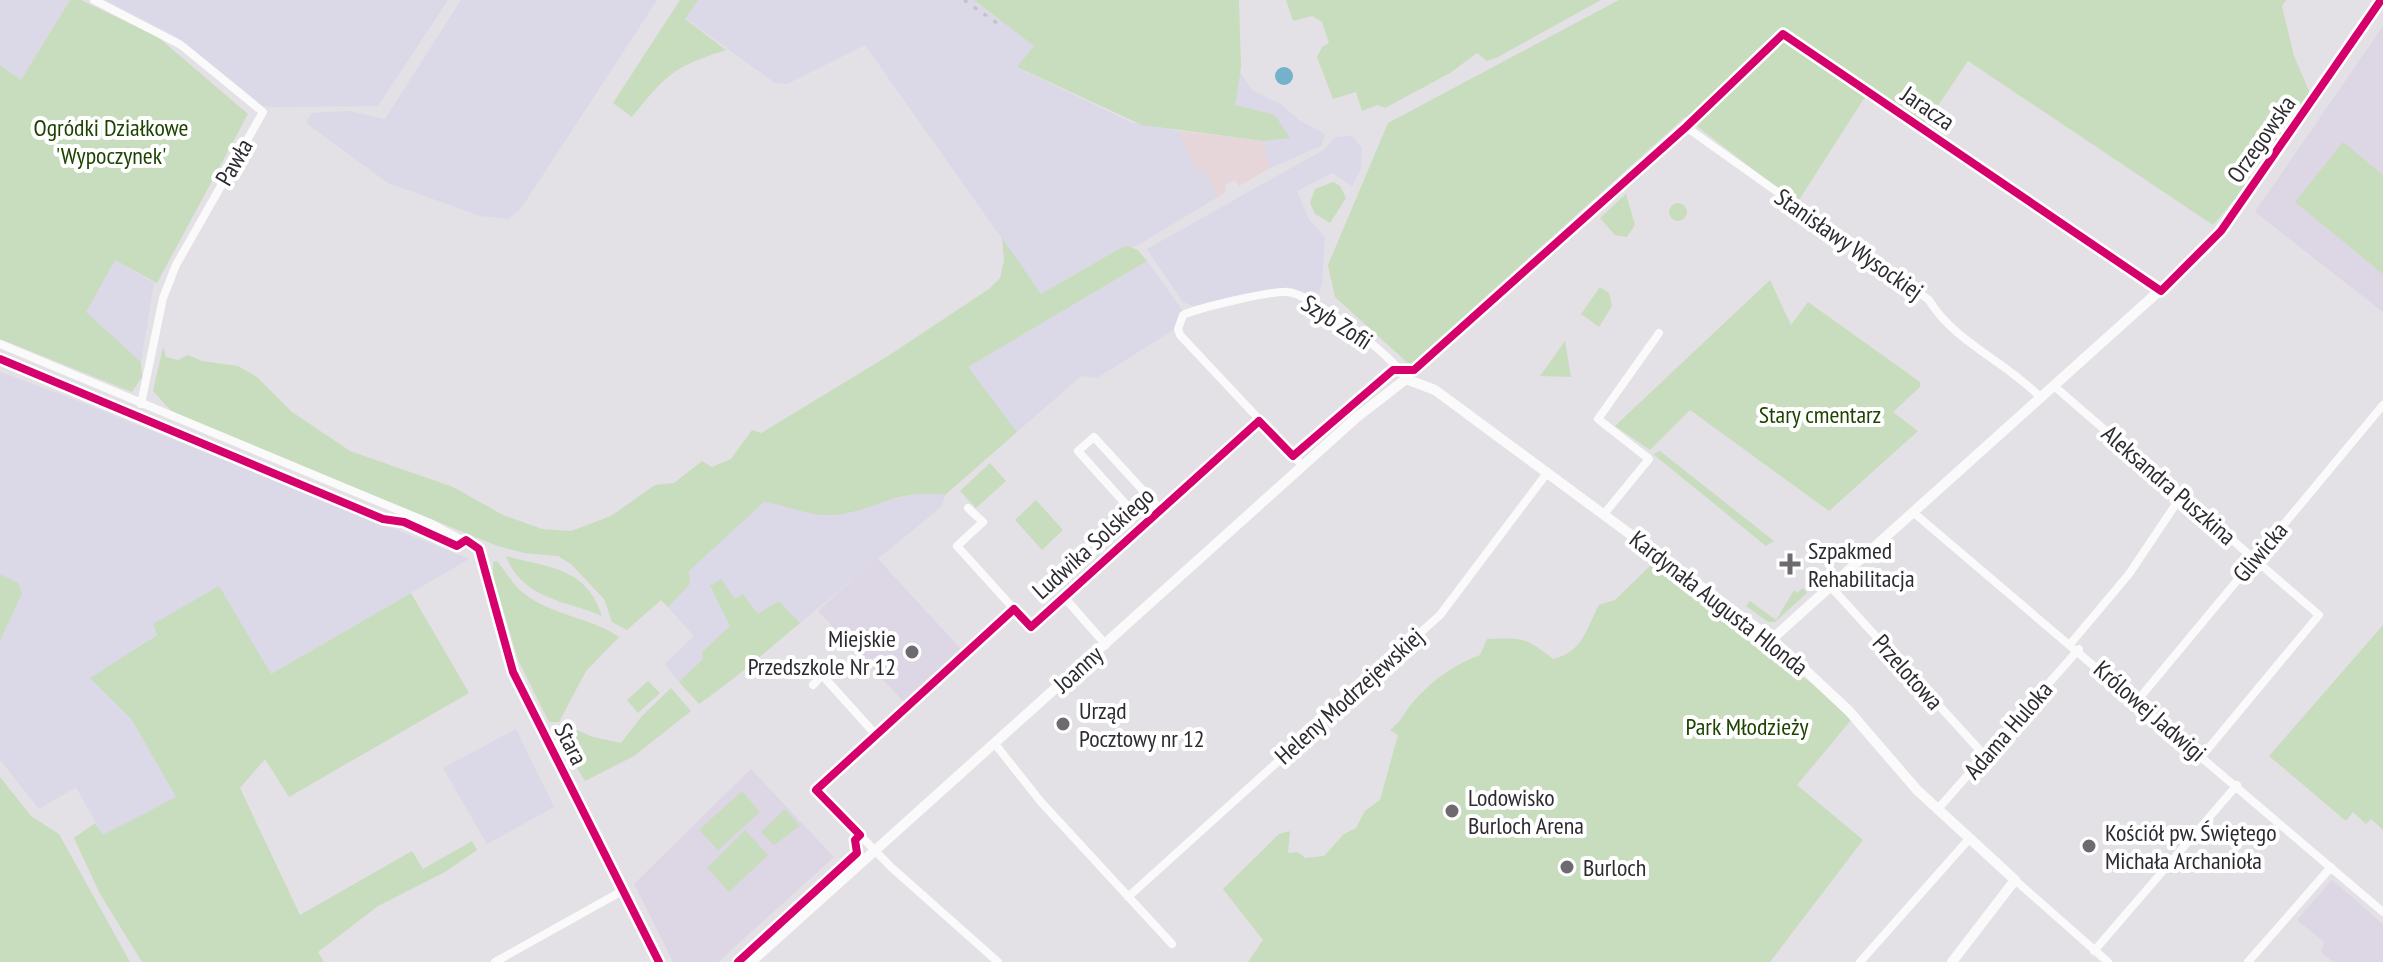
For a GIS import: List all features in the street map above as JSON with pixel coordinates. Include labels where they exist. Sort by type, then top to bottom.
[{"type":"street","name":"Pawła","points":[[94,0],[181,45],[263,112],[176,265],[163,298],[141,404]]},
{"type":"street","name":"Orzegowska","points":[[1772,639],[2161,291],[2221,231],[2381,0]]},
{"type":"street","name":"Jaracza","points":[[1686,127],[1783,34],[2161,291]]},
{"type":"street","points":[[1406,379],[1431,353],[1686,127]]},
{"type":"street","name":"Stanisławy Wysockiej","points":[[1686,127],[1929,300],[1940,319],[2020,376],[2041,398]]},
{"type":"street","name":"Szyb Zofii","points":[[1259,421],[1180,335],[1180,321],[1187,313],[1259,296],[1297,294],[1384,353],[1400,366],[1406,379]]},
{"type":"street","points":[[1604,514],[1649,459],[1598,419],[1659,333]]},
{"type":"street","name":"Stara","points":[[0,344],[432,524],[479,549],[513,672],[659,962]]},
{"type":"street","name":"Joanny","points":[[751,962],[1377,399],[1406,379]]},
{"type":"street","name":"Kardynała Augusta Hlonda","points":[[1406,379],[1435,390],[1772,639],[1849,711],[1937,810],[2108,962]]},
{"type":"street","name":"Aleksandra Puszkina","points":[[2054,386],[2319,615],[2202,756]]},
{"type":"street","name":"Gliwicka","points":[[2137,701],[2383,405]]},
{"type":"street","points":[[1259,421],[1303,466]]},
{"type":"street","name":"Ludwika Solskiego","points":[[998,962],[876,851],[816,790],[1014,609],[1031,627],[1259,421]]},
{"type":"street","points":[[1102,534],[1130,509],[1078,451],[1094,437],[1160,509]]},
{"type":"street","name":"Heleny Modrzejewskiej","points":[[1128,897],[1440,615],[1547,473]]},
{"type":"street","name":"Adama Huloka","points":[[1937,810],[2075,646],[2129,574],[2182,495]]},
{"type":"street","points":[[968,508],[983,522],[957,546],[1014,609]]},
{"type":"street","name":"Królowej Jadwigi","points":[[1914,513],[2075,646],[2383,912]]},
{"type":"street","name":"Przelotowa","points":[[1831,587],[1985,756]]},
{"type":"street","points":[[1064,597],[1106,645]]},
{"type":"street","points":[[813,685],[822,675],[876,735]]},
{"type":"street","points":[[995,744],[1041,802],[1172,944]]},
{"type":"street","points":[[2094,951],[2237,785]]},
{"type":"street","points":[[1860,962],[1969,839]]},
{"type":"street","points":[[2248,962],[2331,867]]},
{"type":"street","points":[[1952,962],[2015,880]]},
{"type":"street","points":[[495,962],[622,891]]},
{"type":"shaded area","points":[[0,0],[70,0],[21,80],[0,65]]},
{"type":"shaded area","points":[[105,0],[448,0],[378,106],[270,107],[262,106],[177,37]]},
{"type":"shaded area","points":[[461,0],[657,0],[520,210],[507,219],[481,216],[388,183],[306,123],[312,113],[349,111],[385,119]]},
{"type":"shaded area","points":[[698,0],[974,0],[1034,46],[1018,68],[1130,122],[1179,131],[1195,170],[1204,171],[1218,197],[1134,247],[1126,245],[1041,294],[865,45],[787,84],[775,83],[685,18]]},
{"type":"shaded area","points":[[2383,26],[2383,312],[2255,212]]},
{"type":"shaded area","points":[[1239,71],[1253,91],[1281,104],[1299,120],[1325,134],[1321,146],[1270,168],[1264,141],[1289,138],[1235,105]]},
{"type":"shaded area","points":[[1179,131],[1264,141],[1270,168],[1239,186],[1235,180],[1225,185],[1226,192],[1218,197],[1204,172],[1195,170]]},
{"type":"shaded area","points":[[1352,136],[1362,148],[1361,169],[1352,186],[1332,173],[1297,191],[1309,220],[1325,237],[1322,284],[1318,295],[1287,287],[1193,306],[1183,302],[1147,249],[1325,149],[1335,137]]},
{"type":"shaded area","points":[[115,260],[154,283],[141,362],[85,312]]},
{"type":"shaded area","points":[[1147,261],[1183,311],[1181,325],[1097,378],[1081,376],[1017,432],[968,367]]},
{"type":"shaded area","points":[[0,372],[469,559],[271,674],[153,624],[157,634],[91,678],[132,720],[176,797],[103,836],[76,787],[39,809],[0,760]]},
{"type":"shaded area","points":[[921,492],[945,495],[942,506],[800,623],[785,607],[758,614],[743,594],[735,599],[720,580],[710,587],[731,626],[702,652],[703,659],[679,682],[665,664],[694,636],[668,607],[690,584],[688,571],[764,502],[832,515]]},
{"type":"shaded area","points":[[877,558],[961,649],[904,702],[818,611]]},
{"type":"shaded area","points":[[516,729],[554,807],[487,844],[443,768]]},
{"type":"shaded area","points":[[751,769],[834,857],[718,962],[673,962],[634,884]]},
{"type":"shaded area","points":[[2332,880],[2383,924],[2383,962],[2333,962],[2321,952],[2324,942],[2297,920]]},
{"type":"green space","name":"Ogródki Działkowe 'Wypoczynek'","points":[[70,0],[81,0],[158,37],[248,114],[157,283],[115,260],[86,312],[141,362],[142,377],[132,392],[0,339],[0,65],[21,80]]},
{"type":"green space","points":[[680,0],[698,0],[685,19],[726,50],[672,74],[632,117],[613,103]]},
{"type":"green space","points":[[974,0],[1239,0],[1241,67],[1235,105],[1275,115],[1290,138],[1264,141],[1142,125],[1017,67],[1034,46]]},
{"type":"green space","points":[[1286,0],[1601,0],[1496,58],[1487,61],[1477,53],[1450,73],[1385,108],[1377,105],[1362,111],[1356,92],[1333,99],[1317,57],[1322,47],[1329,43],[1322,22],[1312,16],[1293,21]]},
{"type":"green space","points":[[1619,0],[2286,0],[2282,6],[2294,56],[2310,93],[2240,193],[2213,225],[1968,61],[1925,125],[1872,86],[1797,203],[1685,117],[1410,365],[1335,297],[1328,265],[1388,123]]},
{"type":"green space","points":[[2343,142],[2383,175],[2383,274],[2295,202]]},
{"type":"green space","points":[[1333,182],[1340,186],[1346,198],[1330,223],[1315,214],[1310,203],[1315,189]]},
{"type":"green space","points":[[1626,194],[1635,225],[1627,237],[1615,235],[1600,218]]},
{"type":"green space","points":[[1674,203],[1682,203],[1687,212],[1685,219],[1674,221],[1669,216],[1669,208]]},
{"type":"green space","points":[[1002,238],[1041,294],[1126,245],[1138,250],[1147,261],[968,367],[1017,432],[945,495],[911,495],[831,515],[764,502],[689,571],[690,584],[668,607],[661,600],[627,630],[612,622],[604,599],[571,564],[558,556],[524,553],[495,545],[174,414],[153,391],[163,347],[166,357],[178,360],[188,355],[202,361],[238,366],[257,377],[292,412],[350,451],[453,487],[503,515],[542,529],[571,531],[611,516],[655,485],[674,483],[702,461],[712,467],[731,459],[752,430],[761,433],[888,356],[989,289],[1000,278],[1004,261]]},
{"type":"green space","name":"Stary cmentarz","points":[[1770,280],[1791,325],[1808,302],[1920,382],[1920,387],[1893,412],[1918,431],[1829,511],[1690,410],[1650,450],[1615,426]]},
{"type":"green space","points":[[1600,287],[1609,293],[1612,306],[1599,327],[1581,314]]},
{"type":"green space","points":[[1565,341],[1571,377],[1540,376]]},
{"type":"green space","points":[[1660,451],[1774,541],[1766,546],[1653,454]]},
{"type":"green space","points":[[990,463],[1006,481],[976,508],[960,491]]},
{"type":"green space","points":[[1036,500],[1063,530],[1042,550],[1015,520]]},
{"type":"green space","points":[[506,556],[550,567],[575,578],[586,587],[602,616],[534,590],[523,582]]},
{"type":"green space","points":[[497,561],[517,588],[537,602],[619,637],[586,671],[559,722],[549,722],[518,660],[493,575],[493,562]]},
{"type":"green space","name":"Park Młodzieży","points":[[1654,562],[1747,640],[1816,686],[1851,720],[1797,785],[1863,840],[1770,962],[1248,962],[1263,940],[1223,889],[1279,834],[1290,831],[1288,853],[1298,852],[1305,858],[1324,856],[1344,834],[1356,828],[1365,811],[1380,800],[1398,735],[1390,730],[1436,680],[1480,655],[1487,639],[1522,640],[1553,659],[1563,656],[1582,638],[1599,605],[1615,600]]},
{"type":"green space","points":[[0,574],[18,583],[22,593],[0,641]]},
{"type":"green space","points":[[721,579],[735,599],[743,594],[758,614],[779,601],[800,623],[699,704],[679,682],[703,659],[702,652],[730,626],[710,586]]},
{"type":"green space","points":[[219,586],[271,674],[411,593],[469,693],[289,797],[265,759],[240,788],[300,915],[412,851],[423,869],[472,841],[477,850],[445,872],[378,906],[318,952],[324,962],[142,962],[100,894],[74,838],[95,823],[103,835],[176,797],[132,720],[90,678],[157,635],[153,624]]},
{"type":"green space","points":[[1803,588],[1807,593],[1775,622],[1768,622],[1746,606],[1750,601],[1776,620],[1794,590],[1797,593]]},
{"type":"green space","points":[[2383,625],[2383,830],[2371,819],[2366,824],[2353,812],[2346,821],[2269,756]]},
{"type":"green space","points":[[648,681],[660,693],[638,713],[627,700]]},
{"type":"green space","points":[[671,688],[691,711],[634,756],[585,781],[568,753],[572,728],[593,737],[621,743],[642,716]]},
{"type":"green space","points":[[0,777],[31,816],[59,834],[130,962],[0,962]]},
{"type":"green space","points":[[742,791],[760,812],[718,850],[699,830]]},
{"type":"green space","points":[[785,809],[800,826],[774,845],[761,832]]},
{"type":"green space","points":[[745,830],[768,855],[729,892],[707,868]]},
{"type":"water","points":[[1280,67],[1288,67],[1293,76],[1291,83],[1280,85],[1275,80],[1275,72]]},
{"type":"railway","points":[[964,0],[1001,26]]},
{"type":"cycle path","points":[[738,962],[857,853],[855,840],[860,835],[816,790],[1014,609],[1031,627],[1259,421],[1293,456],[1393,370],[1414,370],[1686,127],[1783,34],[2161,291],[2221,231],[2381,0]]},
{"type":"cycle path","points":[[0,359],[383,519],[404,522],[457,546],[466,540],[479,549],[513,672],[659,962]]},
{"type":"place","name":"Szpakmed Rehabilitacja","points":[[1790,564]]},
{"type":"place","name":"Miejskie Przedszkole Nr 12","points":[[912,652]]},
{"type":"place","name":"Urząd Pocztowy nr 12","points":[[1063,724]]},
{"type":"place","name":"Lodowisko Burloch Arena","points":[[1452,811]]},
{"type":"place","name":"Kościół pw. Świętego Michała Archanioła","points":[[2089,846]]},
{"type":"place","name":"Burloch","points":[[1567,867]]}]
